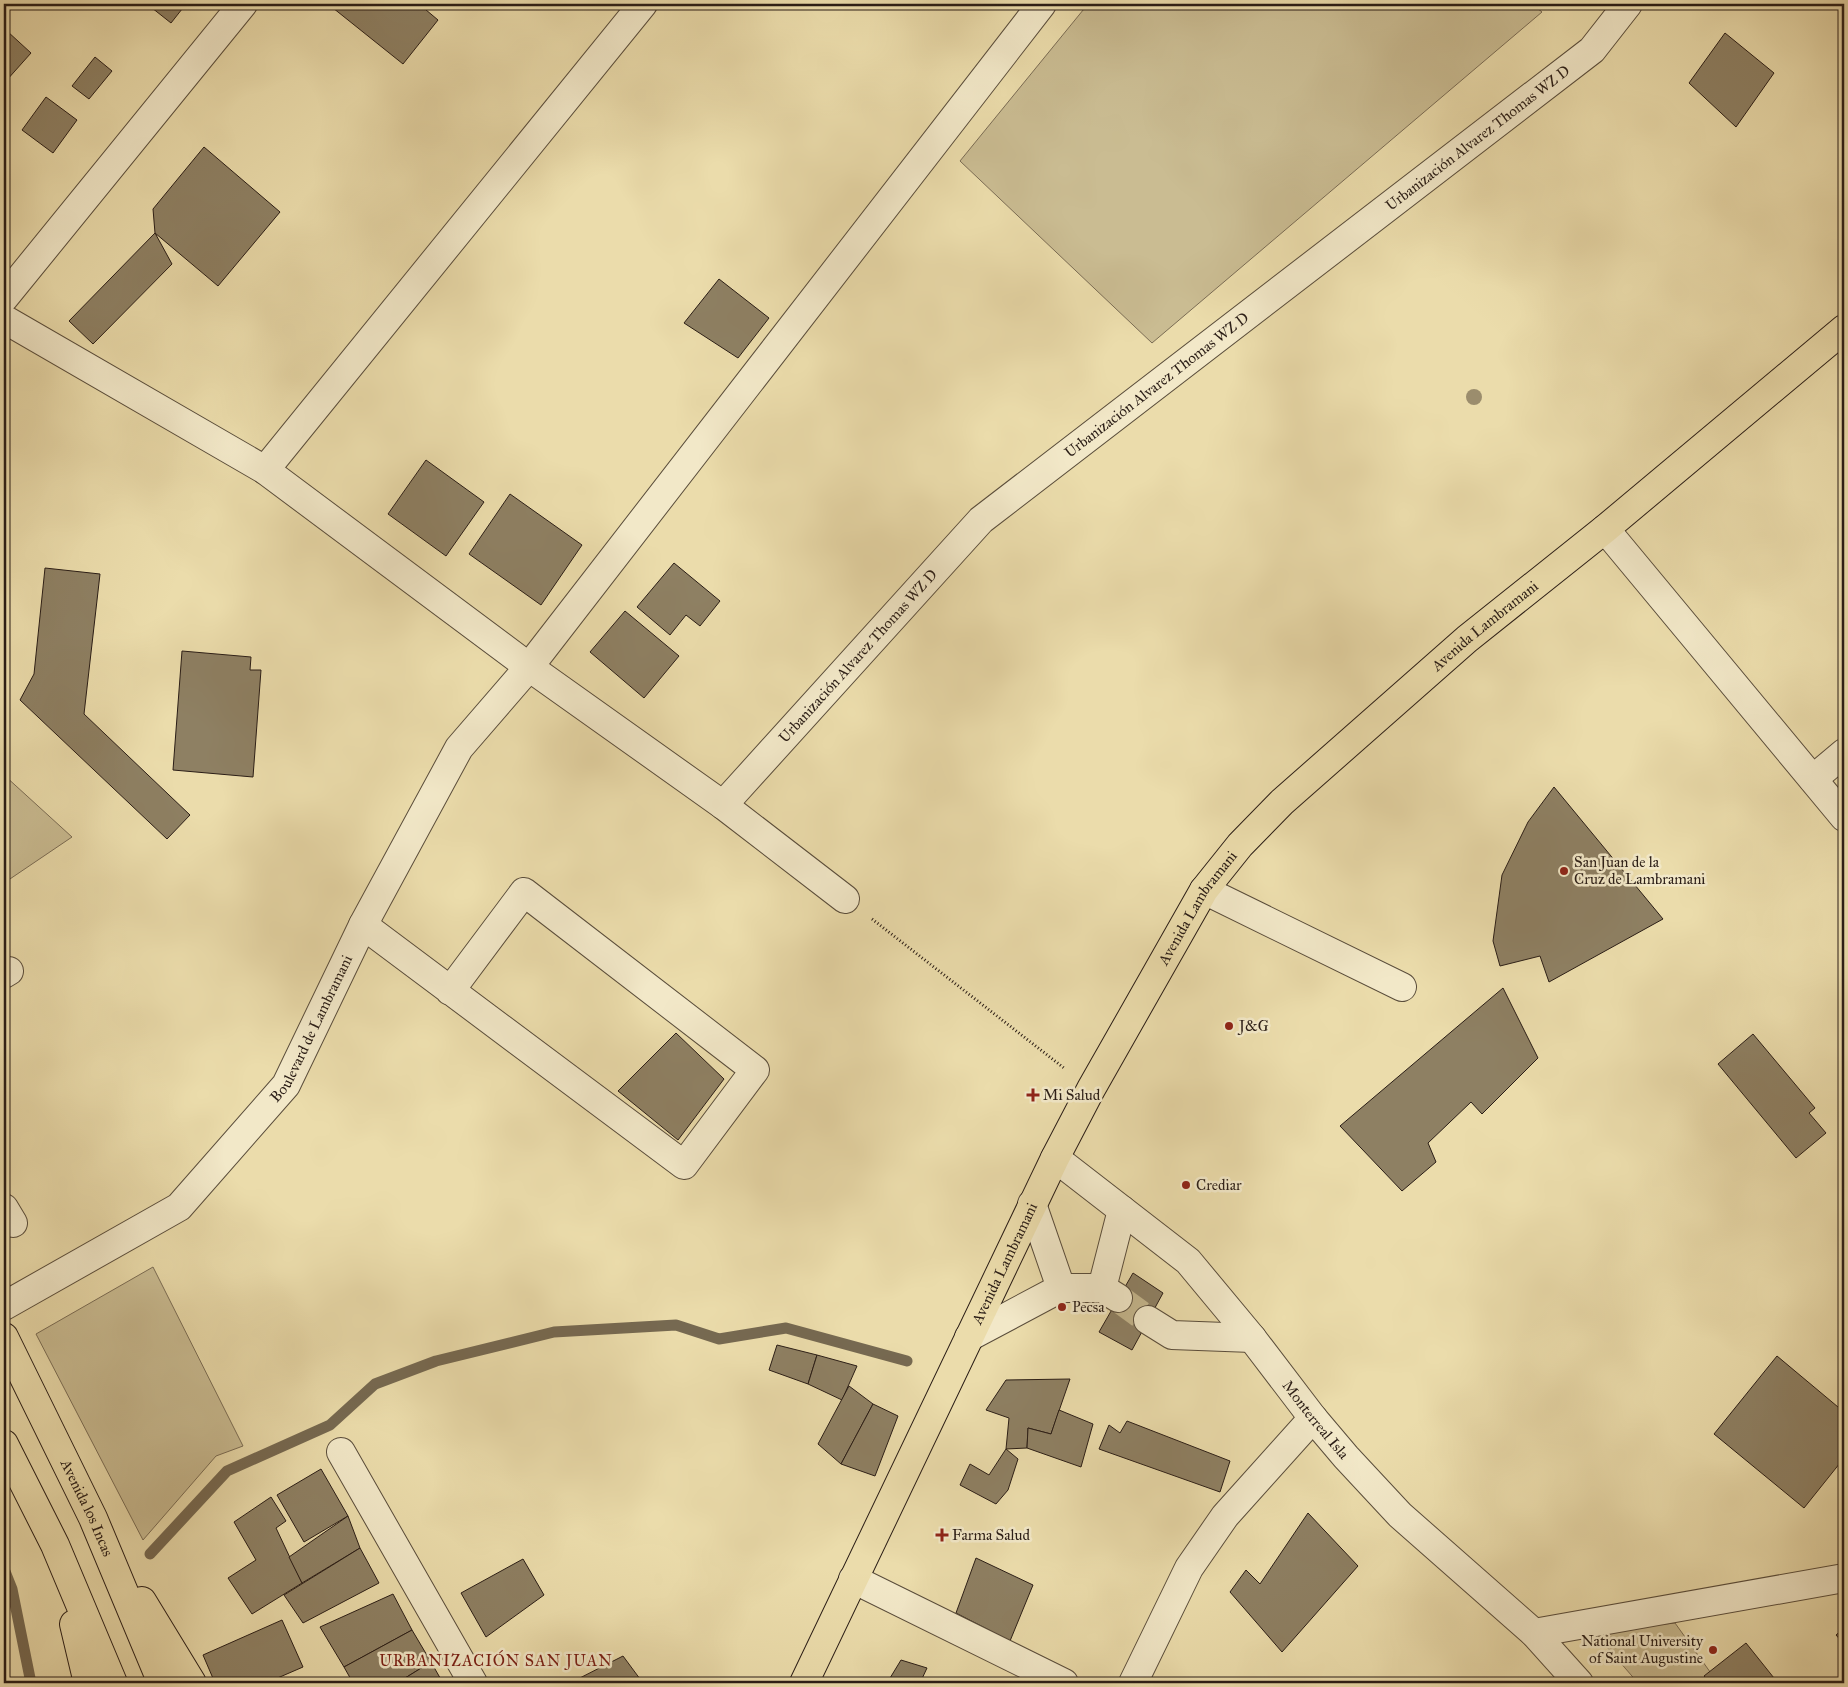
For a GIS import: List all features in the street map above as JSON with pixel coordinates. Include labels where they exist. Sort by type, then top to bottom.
[{"type":"main road","name":"Avenida Lambramani","points":[[804,1683],[1054,1158],[1204,890],[1240,845],[1282,802],[1467,639],[1605,529],[1844,329]]},
{"type":"main road","name":"Avenida los Incas","points":[[4,1337],[93,1518],[162,1683]]},
{"type":"main road","points":[[4,1444],[55,1545],[113,1683]]},
{"type":"main road","points":[[93,1518],[192,1683]]},
{"type":"main road","points":[[55,1545],[88,1683]]},
{"type":"street","points":[[4,298],[244,4]]},
{"type":"street","points":[[265,470],[643,4]]},
{"type":"street","name":"Boulevard de Lambramani","points":[[4,1306],[179,1207],[286,1085],[363,925],[459,748],[529,667],[1042,4]]},
{"type":"street","name":"Urbanización Alvarez Thomas WZ D","points":[[723,805],[981,520],[1592,50],[1628,4]]},
{"type":"street","points":[[4,319],[265,470],[529,667],[723,805],[845,899]]},
{"type":"street","points":[[1605,529],[1844,817]]},
{"type":"street","points":[[1813,779],[1844,753]]},
{"type":"street","points":[[1204,890],[1402,987]]},
{"type":"street","points":[[363,925],[450,991],[684,1165],[755,1070],[524,892],[450,991]]},
{"type":"street","name":"Monterreal Isla","points":[[1054,1158],[1188,1261],[1252,1338],[1313,1418],[1346,1457],[1400,1515],[1534,1633],[1579,1683]]},
{"type":"street","points":[[1032,1204],[1061,1288]]},
{"type":"street","points":[[969,1337],[1061,1288],[1110,1293],[1122,1210]]},
{"type":"street","points":[[1148,1320],[1172,1336],[1252,1338]]},
{"type":"street","points":[[1133,1683],[1189,1568],[1225,1516],[1313,1418]]},
{"type":"street","points":[[341,1452],[473,1683]]},
{"type":"street","points":[[1534,1633],[1844,1578]]},
{"type":"street","points":[[854,1579],[1064,1683]]},
{"type":"path","points":[[845,899],[1091,1089]]},
{"type":"shaded area","points":[[1088,4],[1532,4],[1542,12],[1152,343],[960,161]]},
{"type":"shaded area","points":[[4,775],[72,837],[4,883]]},
{"type":"shaded area","points":[[153,1267],[243,1446],[216,1456],[143,1540],[36,1334]]},
{"type":"shaded area","points":[[1675,1623],[1718,1683],[1638,1683],[1593,1631]]},
{"type":"building","points":[[147,4],[186,4],[171,23]]},
{"type":"building","points":[[328,4],[419,4],[438,20],[403,64]]},
{"type":"building","points":[[7,31],[31,53],[6,81],[4,79],[4,34]]},
{"type":"building","points":[[1725,33],[1774,73],[1736,127],[1689,83]]},
{"type":"building","points":[[95,57],[112,71],[89,99],[72,86]]},
{"type":"building","points":[[46,97],[77,120],[53,153],[22,130]]},
{"type":"building","points":[[204,147],[280,212],[218,286],[155,233],[153,209]]},
{"type":"building","points":[[155,233],[172,264],[93,344],[69,321]]},
{"type":"building","points":[[719,279],[769,318],[738,358],[684,323]]},
{"type":"building","points":[[426,460],[484,502],[446,556],[388,514]]},
{"type":"building","points":[[510,494],[582,545],[541,605],[469,554]]},
{"type":"building","points":[[674,563],[720,601],[700,626],[686,615],[670,635],[637,607]]},
{"type":"building","points":[[45,568],[100,574],[84,714],[190,815],[167,839],[20,700],[34,674]]},
{"type":"building","points":[[625,611],[679,656],[644,698],[590,652]]},
{"type":"building","points":[[182,651],[251,657],[250,670],[261,670],[253,777],[173,770]]},
{"type":"building","points":[[1554,787],[1663,919],[1549,982],[1540,956],[1500,966],[1493,941],[1502,875],[1528,822]]},
{"type":"building","points":[[1503,988],[1538,1058],[1482,1114],[1471,1102],[1428,1143],[1436,1162],[1402,1191],[1340,1126]]},
{"type":"building","points":[[676,1033],[724,1079],[678,1140],[618,1091]]},
{"type":"building","points":[[1753,1034],[1815,1108],[1809,1113],[1826,1133],[1796,1158],[1718,1064]]},
{"type":"building","points":[[1133,1273],[1163,1293],[1132,1350],[1099,1332]]},
{"type":"building","points":[[777,1345],[817,1355],[808,1384],[769,1370]]},
{"type":"building","points":[[817,1355],[857,1366],[842,1400],[808,1384]]},
{"type":"building","points":[[1777,1356],[1844,1412],[1844,1458],[1804,1508],[1714,1434]]},
{"type":"building","points":[[1070,1379],[1051,1434],[1028,1428],[1027,1448],[1006,1449],[1009,1418],[986,1410],[1006,1380]]},
{"type":"building","points":[[849,1386],[873,1404],[841,1464],[818,1444]]},
{"type":"building","points":[[873,1404],[898,1416],[875,1476],[841,1464]]},
{"type":"building","points":[[1059,1410],[1093,1424],[1081,1467],[1027,1448],[1028,1428],[1051,1434]]},
{"type":"building","points":[[1127,1421],[1230,1461],[1220,1492],[1099,1449],[1109,1425],[1120,1433]]},
{"type":"building","points":[[1006,1449],[1018,1459],[1008,1490],[996,1504],[960,1485],[970,1464],[989,1475]]},
{"type":"building","points":[[321,1469],[348,1516],[304,1542],[277,1495]]},
{"type":"building","points":[[271,1497],[286,1521],[276,1528],[302,1583],[252,1614],[228,1578],[256,1560],[234,1522]]},
{"type":"building","points":[[1308,1513],[1358,1566],[1282,1652],[1230,1592],[1246,1570],[1260,1584]]},
{"type":"building","points":[[348,1516],[360,1548],[302,1583],[289,1557]]},
{"type":"building","points":[[360,1548],[379,1583],[303,1623],[284,1595]]},
{"type":"building","points":[[976,1558],[1033,1585],[1010,1641],[956,1613]]},
{"type":"building","points":[[523,1559],[544,1595],[486,1637],[461,1593]]},
{"type":"building","points":[[393,1594],[412,1630],[344,1667],[320,1627]]},
{"type":"building","points":[[282,1620],[303,1667],[266,1683],[215,1683],[203,1655]]},
{"type":"building","points":[[1844,1628],[1844,1644],[1836,1635]]},
{"type":"building","points":[[412,1630],[431,1662],[397,1683],[353,1683],[344,1667]]},
{"type":"building","points":[[1746,1643],[1778,1683],[1710,1683],[1704,1676]]},
{"type":"building","points":[[623,1656],[643,1683],[570,1683]]},
{"type":"building","points":[[901,1660],[927,1668],[920,1683],[887,1683]]},
{"type":"building","points":[[431,1662],[443,1683],[397,1683]]},
{"type":"waterway","points":[[150,1554],[227,1471],[330,1425],[375,1384],[436,1361],[554,1332],[676,1325],[719,1339],[786,1328],[907,1361]]},
{"type":"waterway","points":[[4,1569],[12,1589],[31,1683]]},
{"type":"tunnel","points":[[1118,1298],[1148,1320]]},
{"type":"place","name":"San Juan de la Cruz de Lambramani","points":[[1564,871]]},
{"type":"place","name":"J&G","points":[[1229,1026]]},
{"type":"place","name":"Mi Salud","points":[[1033,1095]]},
{"type":"place","name":"Crediar","points":[[1186,1185]]},
{"type":"place","name":"Pecsa","points":[[1062,1307]]},
{"type":"place","name":"Farma Salud","points":[[942,1535]]},
{"type":"place","name":"National University of Saint Augustine","points":[[1713,1650]]},
{"type":"district","name":"URBANIZACIÓN SAN JUAN","points":[[496,1660]]}]
